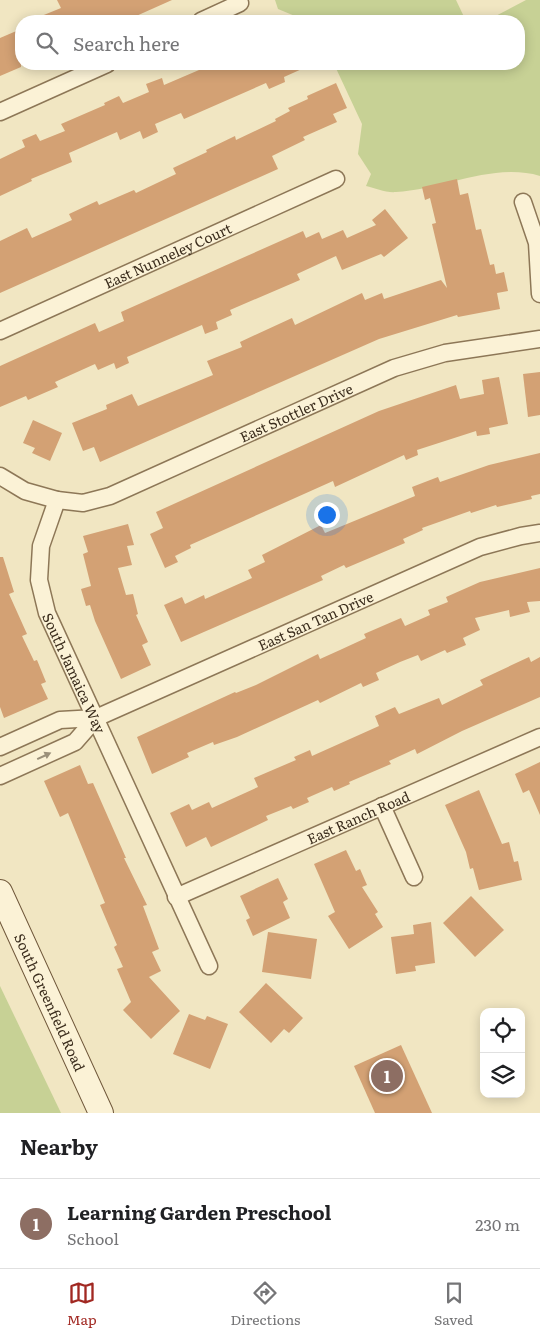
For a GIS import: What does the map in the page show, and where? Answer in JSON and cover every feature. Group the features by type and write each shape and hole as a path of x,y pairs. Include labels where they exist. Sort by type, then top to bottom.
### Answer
{"main road":[{"name":"South Greenfield Road","path":"0,892 101,1113"}],"street":[{"path":"214,15 240,3"},
{"path":"0,112 94,70"},
{"name":"East Nunneley Court","path":"0,331 336,179"},
{"path":"523,202 537,243 540,294"},
{"name":"East Stottler Drive","path":"57,500 83,503 110,496 394,368 445,352 540,339"},
{"path":"0,476 25,490 57,500"},
{"name":"South Jamaica Way","path":"57,500 41,546 38,580 47,613 209,966"},
{"name":"East San Tan Drive","path":"0,747 60,720 96,718 480,547 540,533"},
{"name":"East San Tan Drive","path":"0,776 75,742 96,718"},
{"name":"East Ranch Road","path":"176,897 540,737"},
{"path":"382,806 414,877"}],"green space":[{"path":"275,0 456,0 463,15 292,15 278,9"},
{"path":"526,0 540,0 540,176 504,172 486,174 432,187 396,192 366,186 371,174 358,154 362,124 337,70 525,70 525,15 497,15"},
{"path":"0,986 61,1113 0,1113"}],"building":[{"path":"57,0 172,0 138,15 44,15 61,8"},
{"path":"15,32 15,70 0,76 0,38"},
{"path":"199,70 300,70 284,77 285,82 269,89 266,83 184,119 181,113 155,124 158,132 143,139 140,131 120,140 117,132 69,153 72,162 31,179 32,181 0,196 0,159 25,147 22,140 36,134 40,141 65,131 61,124 105,105 104,103 119,96 123,103 149,92 146,84 162,78 164,85"},
{"path":"336,83 347,108 333,114 337,122 303,137 305,140 272,156 278,169 0,293 0,241 27,228 32,238 72,220 69,214 97,201 99,205 134,190 136,193 176,174 173,168 207,152 206,150 235,136 236,140 276,121 275,119 290,111 288,108 308,99 307,96"},
{"path":"457,179 460,195 468,193 476,230 481,229 490,265 494,264 496,274 504,272 508,291 497,293 500,309 458,317 457,315 379,339 100,462 94,447 83,451 72,423 107,409 106,405 132,394 138,406 213,375 207,361 242,347 240,342 292,318 295,325 362,293 365,300 382,293 384,299 441,280 447,288 432,224 436,223 430,198 425,200 422,187"},
{"path":"385,209 408,238 384,257 381,254 342,270 336,256 297,274 300,280 230,310 232,315 216,322 218,329 205,334 202,325 127,357 129,363 116,369 114,363 98,370 95,364 55,382 58,387 28,400 26,396 0,407 0,366 95,323 99,332 124,321 121,312 303,231 306,238 319,232 322,239 343,230 347,238 376,225 372,220"},
{"path":"540,372 540,415 528,417 523,374"},
{"path":"499,377 508,424 489,428 490,434 477,436 476,431 417,450 418,455 406,460 404,455 335,487 333,481 190,545 191,548 175,556 178,562 165,568 150,534 163,528 156,512 379,411 456,385 460,399 484,394 482,380"},
{"path":"33,420 62,433 50,461 32,453 35,448 23,443"},
{"path":"540,453 540,494 531,496 532,499 497,507 496,505 471,513 470,511 422,528 423,530 403,539 405,543 346,568 344,565 321,576 323,580 181,642 164,605 182,597 185,604 204,595 205,599 252,578 248,570 265,562 262,555 321,525 325,533 415,496 412,487 438,477 440,482 489,465"},
{"path":"128,524 134,545 127,546 132,565 118,568 126,595 133,594 138,614 136,615 148,642 142,645 151,665 121,679 95,621 90,605 86,606 81,589 91,586 83,554 88,552 83,536"},
{"path":"0,557 3,557 14,592 9,594 27,634 22,636 34,661 37,660 46,682 41,684 48,699 4,718 0,707"},
{"path":"540,568 540,601 527,602 530,612 510,617 509,610 475,618 480,630 463,638 466,645 447,653 445,650 421,661 418,655 400,662 376,673 379,680 363,687 361,683 320,703 318,700 237,737 214,745 213,742 187,753 189,757 152,774 137,737 235,692 256,685 318,654 320,659 340,650 366,638 364,634 401,618 405,626 430,615 428,610 448,602 446,597 480,582"},
{"path":"529,657 531,662 540,657 540,697 462,731 417,754 415,749 389,761 391,764 349,782 350,784 334,791 332,787 307,798 309,802 293,809 291,806 266,816 268,820 211,847 206,837 186,847 170,813 189,804 192,810 209,802 212,808 258,787 254,778 296,760 294,757 310,750 312,756 379,726 375,716 395,707 399,714 439,698 442,705 483,685 480,680"},
{"path":"540,762 540,815 529,790 523,793 515,774"},
{"path":"80,765 88,784 93,783 126,858 124,858 147,905 143,906 159,949 152,952 161,971 149,977 180,1011 151,1039 123,1010 131,1002 117,969 123,967 114,947 117,945 100,905 105,903 68,813 60,817 44,781"},
{"path":"479,790 502,844 509,842 514,862 518,861 522,880 479,890 473,868 470,869 466,852 445,805"},
{"path":"346,850 356,871 360,869 367,885 362,887 378,912 375,914 383,927 349,949 328,916 335,912 314,864"},
{"path":"278,878 288,899 283,902 290,918 253,936 246,920 250,918 240,896"},
{"path":"471,896 504,930 475,957 443,923"},
{"path":"431,922 435,963 415,966 416,971 396,974 391,937 414,934 413,925"},
{"path":"268,932 317,939 311,979 262,972"},
{"path":"266,983 303,1018 289,1033 284,1029 271,1043 239,1012"},
{"path":"189,1014 205,1020 207,1016 228,1024 210,1069 173,1054"},
{"path":"401,1045 432,1113 375,1113 354,1066"}],"place":[{"name":"Learning Garden Preschool","path":"387,1076"}]}
